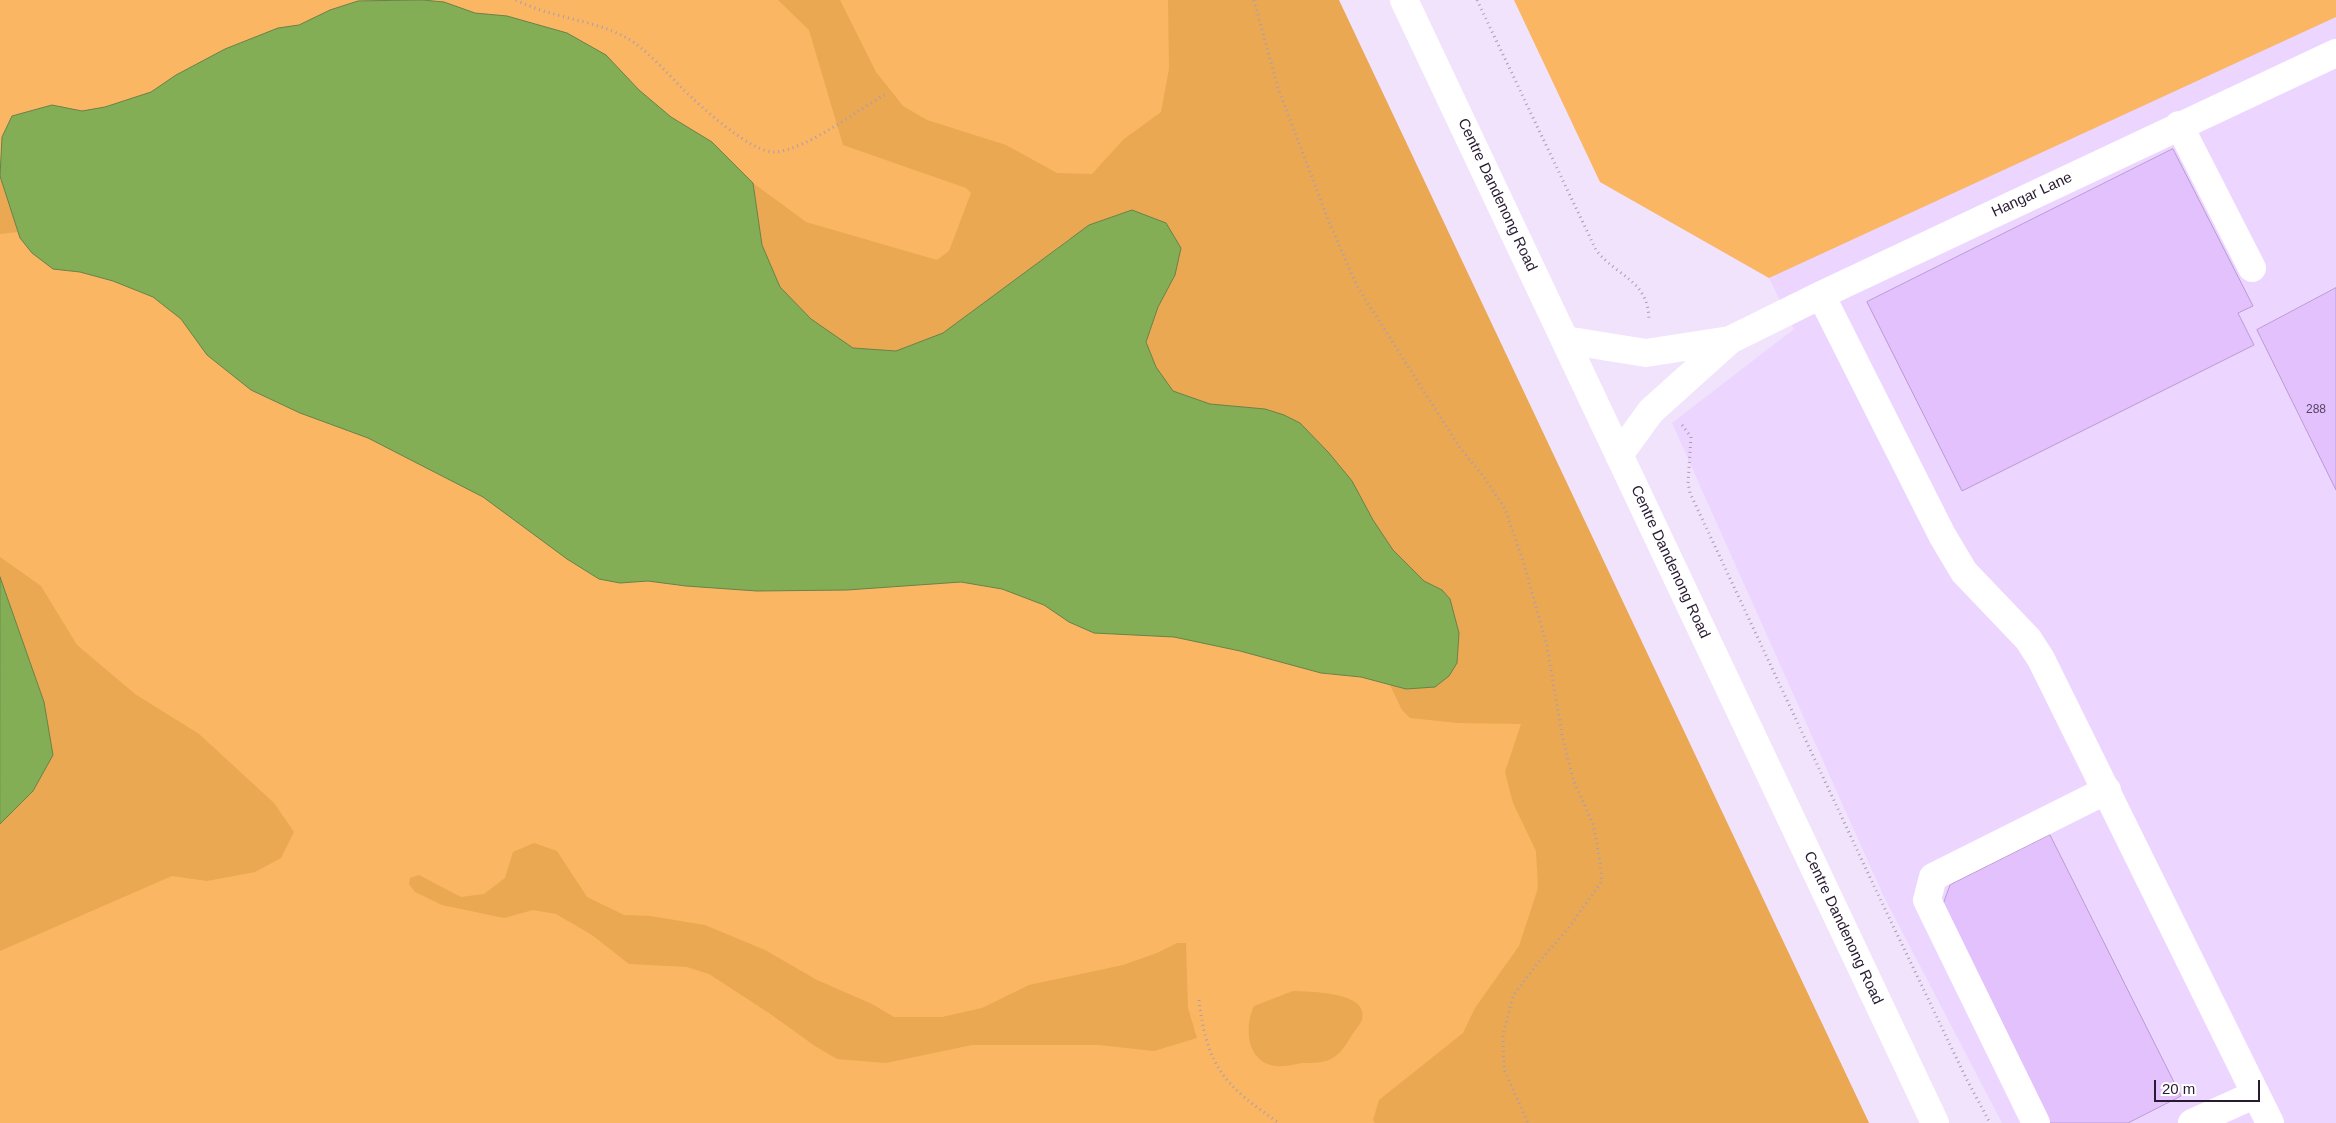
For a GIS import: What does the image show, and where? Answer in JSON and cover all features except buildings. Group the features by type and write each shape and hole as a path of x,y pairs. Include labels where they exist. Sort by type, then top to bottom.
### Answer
{"main road":[{"name":"Centre Dandenong Road","path":"1404,0 1935,1123"},
{"name":"Hangar Lane","path":"1619,455 1651,411 1730,340 2179,125 2336,53"},
{"path":"2179,125 2252,268"},
{"path":"1821,295 1946,542 1964,572 2028,639 2042,659 2270,1123"},
{"name":"Hangar Lane","path":"1565,340 1646,353 1730,340"},
{"path":"2036,1123 1927,900 1932,877 2107,790"},
{"path":"2192,1123 2256,1094"}],"path":[{"path":"516,0 530,7 598,25 628,39 666,72 703,109 756,148 774,153 793,148 886,94"},
{"path":"1254,0 1278,88 1329,222 1357,286 1460,448 1484,477 1504,509 1523,561 1547,646 1562,735 1572,779 1593,824 1602,881 1567,930 1512,996 1503,1035 1504,1069 1528,1123"},
{"path":"1478,0 1596,250 1606,262 1638,285 1648,310 1649,321"},
{"path":"1680,421 1691,437 1688,483 1690,493 1878,895 1966,1078 1990,1123"},
{"path":"1199,1000 1203,1032 1212,1058 1222,1073 1248,1102 1278,1123"}],"shaded area":[{"path":"0,0 1336,0 1869,1123 0,1123"},
{"path":"423,0 444,2 475,13 507,16 567,33 606,55 639,90 671,117 712,142 753,183 762,245 780,287 811,319 853,348 896,351 943,333 1089,225 1132,210 1166,223 1181,248 1175,275 1158,307 1146,342 1156,367 1173,391 1210,404 1265,409 1284,415 1300,423 1329,453 1352,481 1373,520 1393,550 1424,581 1442,590 1450,599 1459,633 1457,663 1449,676 1435,687 1406,689 1361,677 1321,673 1240,651 1174,637 1094,633 1069,622 1044,605 1002,589 961,582 847,590 757,591 686,586 648,581 620,583 599,579 567,559 483,497 368,438 300,413 251,390 207,355 181,319 153,297 113,281 80,272 53,269 32,253 20,238 0,176 2,137 12,116 52,105 82,111 105,107 151,92 176,75 225,49 278,28 299,25 330,10 358,1"},
{"path":"778,0 840,0 876,72 903,106 927,120 1006,145 1057,173 1092,174 1124,139 1161,112 1169,69 1168,0 1339,0 1869,1123 1375,1123 1373,1120 1379,1100 1463,1033 1475,1008 1519,946 1538,888 1536,851 1513,803 1505,772 1521,724 1458,723 1410,718 1402,710 1390,685 1406,689 1442,590 1424,581 1393,550 1373,520 1265,409 1210,404 1173,391 1156,367 1146,342 1158,307 1175,275 1070,238 943,333 896,351 853,348 811,319 780,287 762,245 753,183 806,222 937,260 949,251 971,193 966,188 843,145 809,30"},
{"path":"1514,0 2336,0 2336,1123 2002,1123 1884,897 1672,423 1794,329 1769,278 1600,182"},
{"path":"1514,0 2336,0 2336,17 1769,278 1600,182"},
{"path":"0,176 18,232 0,234"},
{"path":"0,557 41,586 77,645 135,694 199,734 274,803 294,832 281,858 255,872 207,881 172,876 0,951 0,824 33,791 44,702 0,577"},
{"path":"0,577 44,702 53,755 33,791 0,824"},
{"path":"534,843 557,851 587,897 624,915 650,916 705,925 765,950 817,980 872,1004 894,1017 942,1017 982,1008 1029,985 1123,965 1157,953 1177,943 1186,943 1188,1008 1197,1038 1154,1051 1099,1045 972,1045 886,1063 837,1059 709,974 687,967 629,964 592,935 556,914 533,910 504,918 442,905 415,892 409,884 410,878 419,875 461,897 484,894 505,878 513,852"},
{"path":"1293,991 1323,993 1347,998 1356,1003 1362,1010 1362,1019 1359,1025 1335,1057 1320,1062 1277,1066 1267,1064 1259,1059 1253,1051 1250,1043 1249,1024 1254,1006"}]}
